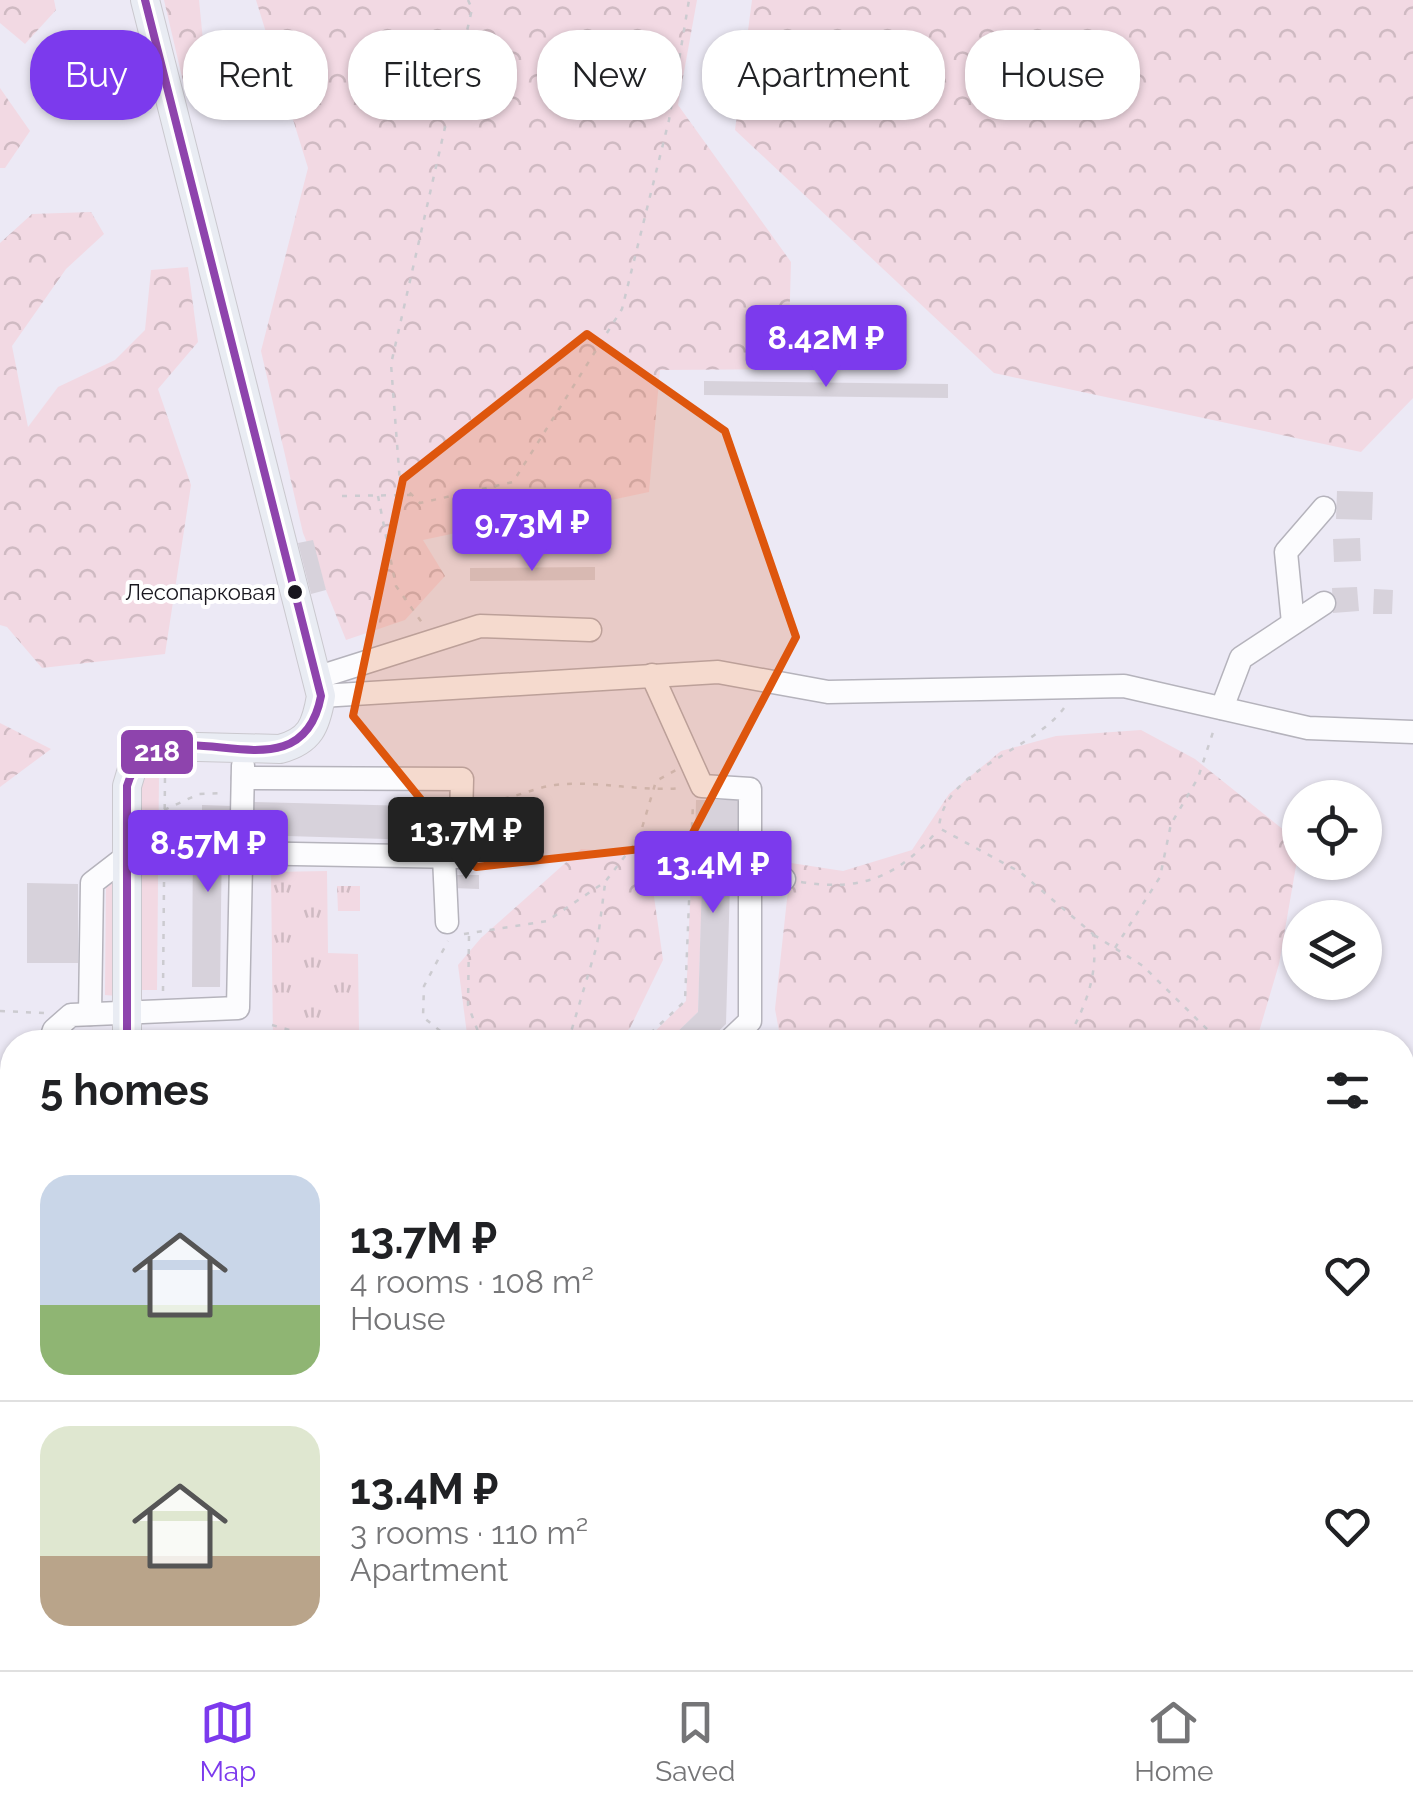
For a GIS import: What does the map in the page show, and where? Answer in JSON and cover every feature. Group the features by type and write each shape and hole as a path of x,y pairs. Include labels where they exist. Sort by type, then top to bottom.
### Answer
{"main road":[{"path":"126,1030 127,786 133,766 145,753 160,746 280,749 298,744 316,727 319,687 145,0"}],"street":[{"path":"1294,623 1286,552 1324,508"},
{"path":"1221,708 1241,658 1324,603"},
{"path":"319,687 434,640 480,626 590,630"},
{"path":"319,687 718,672 828,692 1124,686 1308,728 1413,732"},
{"path":"652,675 702,786 750,789 747,1030"},
{"path":"54,1030 81,1014 238,1008 244,747"},
{"path":"241,853 460,856 462,796 462,779 243,785"},
{"path":"81,1014 92,882 127,856"},
{"path":"444,857 448,922"},
{"path":"747,878 784,880"}],"path":[{"path":"468,0 472,9 391,364 400,483 420,503 513,482 622,310 668,120 689,0"},
{"path":"342,496 412,495"},
{"path":"378,496 396,586 434,640"},
{"path":"784,880 844,884 878,880 913,860 939,828 948,798 979,771 1052,724 1072,698 1072,688"},
{"path":"1115,948 1160,877 1171,824 1198,778 1221,708"},
{"path":"438,1030 422,1018 424,986 451,936 546,921 605,882 639,838 656,781 691,762"},
{"path":"163,1030 164,775"},
{"path":"462,796 494,802 534,788 598,781 651,791 693,787 685,1001 655,1030"},
{"path":"164,810 200,794 243,785"},
{"path":"939,828 1020,872 1093,934 1172,991 1209,1030"},
{"path":"572,1030 597,945 605,882"},
{"path":"470,933 468,1005 477,1030"},
{"path":"1072,1030 1087,998 1096,959 1093,934"},
{"path":"0,1011 81,1014"},
{"path":"272,1025 290,1030"}],"highlighted area":[{"path":"587,334 725,431 796,637 687,844 476,867 353,716 403,479"}],"green space":[{"path":"0,0 54,0 56,10 38,30 30,30 25,44 0,23"},
{"path":"164,0 199,0 202,30 183,30 183,81"},
{"path":"256,0 697,0 682,83 682,30 537,30 537,120 682,120 682,111 791,262 788,369 660,370 649,492 423,540 445,576 405,620 346,640 303,533 261,351 308,168 293,120 328,120 328,30 265,30"},
{"path":"752,0 1413,0 1413,398 1361,452 994,373 735,130 736,120 945,120 945,30 748,30"},
{"path":"0,88 30,131 5,168 0,168"},
{"path":"91,212 104,234 66,269 12,346 28,427 58,387 115,360 145,330 151,270 188,267 198,342 158,389 191,485 165,654 42,668 7,627 0,625 0,243 32,214"},
{"path":"0,723 51,749 0,787"},
{"path":"1141,730 1195,759 1282,829 1282,880 1294,880 1290,900 1282,900 1282,947 1260,1030 779,1030 775,1009 791,863 843,871 912,850 949,794 1001,751 1056,736"},
{"path":"135,774 159,774 157,990 134,990"},
{"path":"581,849 648,854 663,960 628,1030 466,1030 458,965 481,938"},
{"path":"692,855 703,855 698,1012 679,1030 656,1030 686,1001"},
{"path":"327,871 328,953 358,954 359,1030 273,1030 271,872"},
{"path":"106,882 118,882 117,996 105,995"},
{"path":"337,886 360,886 360,911 338,911"}],"building":[{"path":"704,381 948,384 948,398 704,395"},
{"path":"1337,491 1373,492 1372,520 1336,519"},
{"path":"1360,538 1361,561 1334,562 1333,539"},
{"path":"313,540 326,590 311,594 298,543"},
{"path":"595,567 595,580 470,581 470,568"},
{"path":"1357,587 1359,611 1333,613 1332,588"},
{"path":"1374,589 1393,590 1392,614 1373,614"},
{"path":"696,800 740,800 740,848 731,848 726,1024 720,1030 679,1030 698,1012 703,848 695,847"},
{"path":"253,802 453,807 452,841 252,835"},
{"path":"202,805 231,806 230,834 222,835 220,987 192,987 193,828 202,828"},
{"path":"452,875 479,875 479,889 452,888"},
{"path":"27,883 78,884 78,963 27,963"}],"transit line":[{"name":"218","path":"127,1030 127,786 143,759 166,747 258,750 285,745 308,729 321,696 145,0"}],"place":[{"name":"Лесопарковая","path":"295,592"}]}
